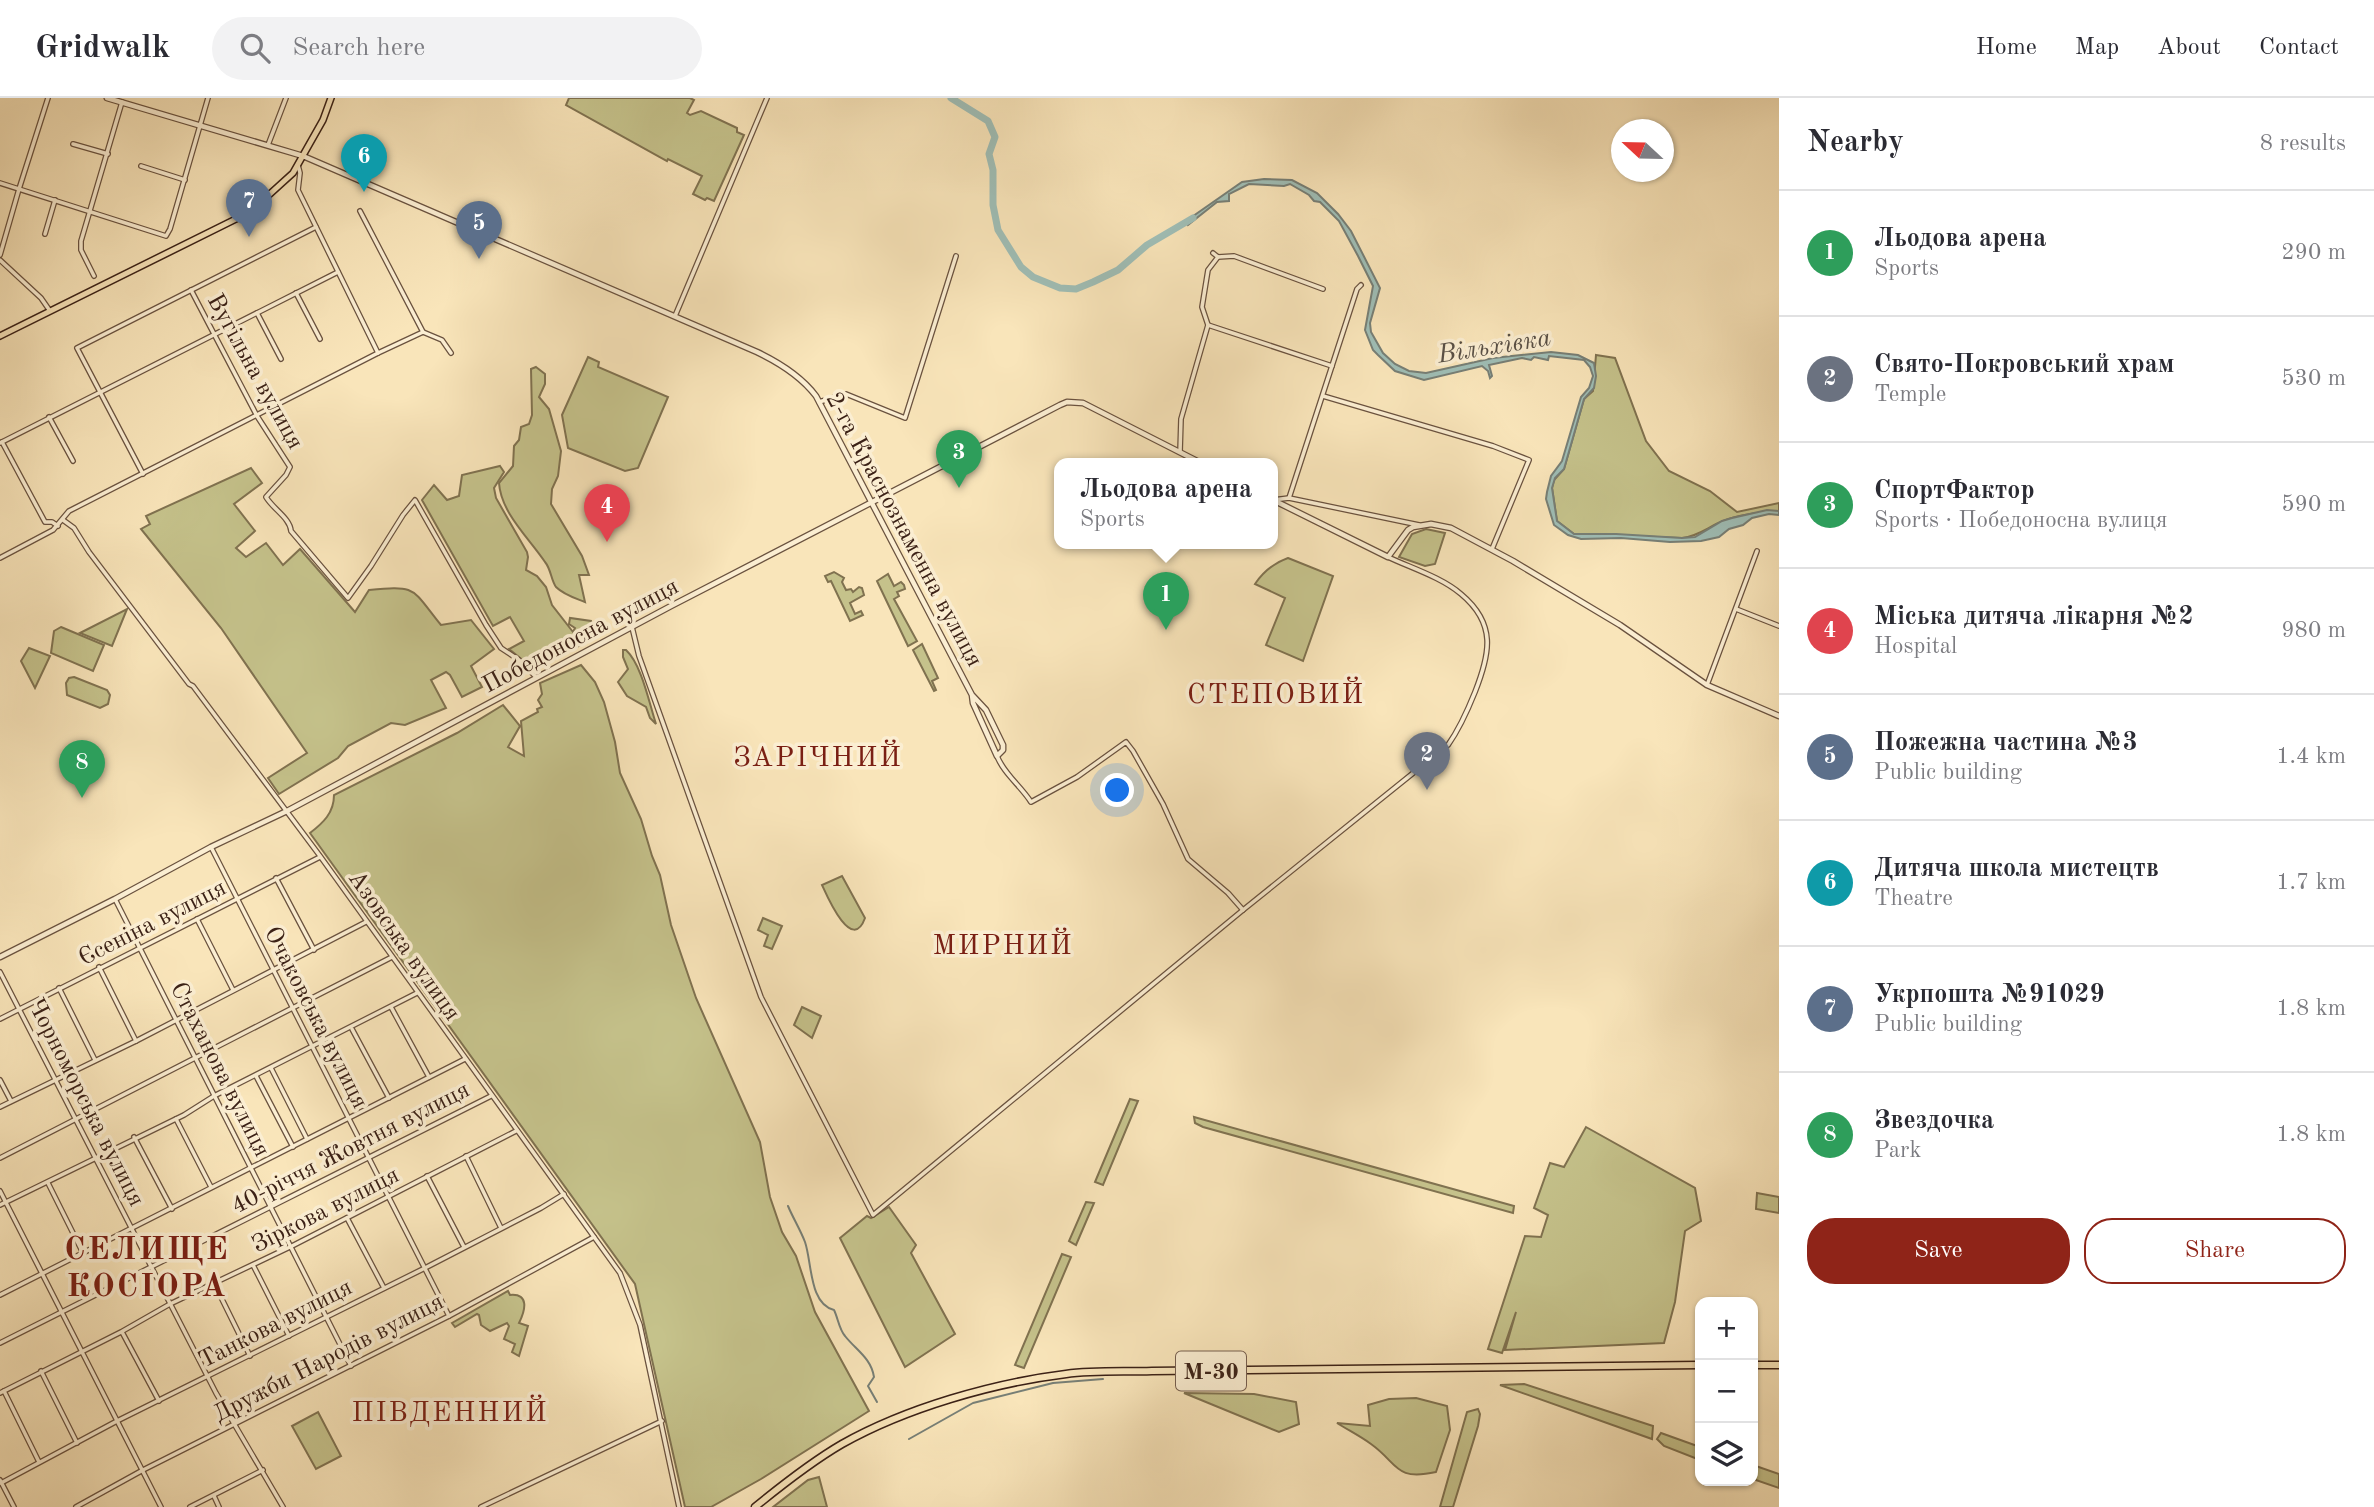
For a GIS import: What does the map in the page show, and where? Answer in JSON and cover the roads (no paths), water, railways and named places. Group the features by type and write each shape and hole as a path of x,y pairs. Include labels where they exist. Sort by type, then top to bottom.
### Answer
{"highway":[{"path":"1758,1365 1779,1365"},
{"name":"М-30","path":"755,1507 805,1468 843,1443 890,1422 954,1397 1024,1380 1069,1373 1695,1366"}],"main road":[{"path":"0,336 250,212 278,189 298,165 331,98"}],"street":[{"path":"48,98 0,258 41,298 50,311"},
{"name":"2-га Краснознаменна вулиця","path":"107,98 303,156 675,316 773,360 800,378 819,402 872,501 972,695 997,756 1003,750 1003,745 986,710 972,695"},
{"path":"0,183 166,236 208,98"},
{"path":"268,146 286,98"},
{"path":"675,316 767,98"},
{"path":"94,276 81,250 122,102"},
{"path":"73,145 108,154"},
{"path":"298,165 298,190 378,353"},
{"path":"141,166 185,180"},
{"path":"46,234 55,201"},
{"path":"360,211 423,332 442,340 451,353"},
{"path":"143,474 76,348 316,227"},
{"path":"1213,253 1219,257 1234,256 1323,289"},
{"path":"819,402 846,394 905,418 956,256"},
{"path":"1180,452 1181,419 1208,325 1202,307 1208,270 1219,257"},
{"path":"58,526 45,522 1,442 338,272"},
{"path":"1289,498 1357,289 1361,285"},
{"name":"Вугільна вулиця","path":"191,290 257,416 290,467 266,496 289,523 291,531 348,597 415,500 501,648 519,660 537,678"},
{"path":"296,293 320,339"},
{"path":"257,313 281,359"},
{"path":"1208,325 1332,366"},
{"path":"0,558 58,526 69,511 423,332"},
{"path":"1323,396 1493,446 1529,460 1492,549"},
{"name":"Победоносна вулиця","path":"0,957 115,900 211,847 287,811 872,501 1067,402 1083,403 1192,458"},
{"path":"49,417 73,461"},
{"path":"1278,499 1289,498 1421,525"},
{"path":"632,627 639,656 754,979 873,1215 1448,744 1462,726 1486,664 1488,639 1484,625 1473,606 1461,594 1278,502"},
{"name":"Азовська вулиця","path":"63,520 74,528 138,618 287,811 611,1259 628,1289 640,1325 679,1507"},
{"path":"1388,556 1408,530 1431,524 1451,528 1492,549 1620,625 1707,685 1779,716"},
{"path":"1707,685 1757,551"},
{"path":"1736,609 1779,626"},
{"path":"997,756 1002,769 1021,787 1031,802 1077,776 1126,742 1163,804 1188,859 1228,893 1243,910"},
{"name":"Очаковська вулиця","path":"211,847 449,1316"},
{"name":"Єсеніна вулиця","path":"0,1019 320,856"},
{"path":"276,878 314,950"},
{"name":"Стаханова вулиця","path":"115,900 352,1367"},
{"path":"197,919 233,990"},
{"path":"0,1107 136,1041 366,922"},
{"path":"0,1158 393,957"},
{"path":"99,967 136,1041"},
{"name":"Чорноморська вулиця","path":"0,972 208,1377 283,1507"},
{"path":"59,988 96,1060"},
{"path":"0,1205 176,1119 214,1096 417,993"},
{"path":"391,1007 429,1077"},
{"path":"352,1028 389,1098"},
{"path":"0,1294 465,1059"},
{"path":"271,1068 307,1139"},
{"path":"256,1076 293,1147"},
{"path":"0,1080 11,1101"},
{"name":"40-річчя Жовтня вулиця","path":"0,1343 491,1096"},
{"path":"176,1119 211,1187"},
{"name":"Зіркова вулиця","path":"2,1392 170,1304 348,1218 516,1131"},
{"path":"134,1138 172,1209"},
{"path":"466,1156 501,1228"},
{"path":"427,1176 464,1247"},
{"path":"47,1183 83,1253"},
{"path":"0,1191 161,1507"},
{"name":"Танкова вулиця","path":"1,1481 327,1318 564,1194"},
{"path":"348,1218 384,1288"},
{"name":"Дружби Народів вулиця","path":"76,1507 144,1470 352,1367 594,1237"},
{"path":"253,1265 289,1336"},
{"path":"214,1283 250,1356"},
{"path":"121,1332 159,1401"},
{"path":"41,1371 77,1443"},
{"path":"2,1392 39,1462"},
{"path":"481,1507 662,1421"},
{"path":"190,1507 263,1470"},
{"path":"1,1481 13,1507"},
{"path":"213,1495 219,1507"}],"water":[{"path":"1264,179 1292,180 1317,193 1351,231 1380,288 1370,323 1371,332 1383,353 1395,364 1409,371 1426,373 1493,358 1551,352 1578,355 1594,363 1594,388 1584,399 1564,469 1555,478 1552,488 1557,521 1574,534 1695,537 1732,518 1767,510 1779,511 1779,515 1752,518 1719,537 1701,541 1581,539 1568,535 1554,525 1546,499 1551,476 1562,461 1581,397 1589,388 1593,376 1590,367 1584,360 1549,356 1548,360 1522,358 1489,365 1492,376 1490,378 1488,371 1482,366 1424,380 1395,371 1373,350 1365,330 1373,286 1339,221 1320,202 1314,201 1290,184 1249,184 1229,194 1229,201 1217,202 1188,225 1186,221 1242,182"}],"waterway":[{"name":"Вільхівка","path":"951,98 988,121 995,137 989,154 998,230 1021,267 1033,277 1060,288 1076,289 1118,270 1147,245 1193,218"},
{"path":"788,1206 805,1242 820,1300 834,1310 843,1333 870,1365 874,1377 868,1386 877,1402"},
{"path":"909,1439 973,1403 1053,1383 1103,1379"}],"place":[{"name":"Дитяча школа мистецтв","path":"364,192"},
{"name":"Укрпошта №91029","path":"249,237"},
{"name":"Пожежна частина №3","path":"479,259"},
{"name":"СпортФактор","path":"959,488"},
{"name":"Міська дитяча лікарня №2","path":"607,542"},
{"name":"Льодова арена","path":"1166,630"},
{"name":"Свято-Покровський храм","path":"1427,790"},
{"name":"Звездочка","path":"82,798"}],"district":[{"name":"СТЕПОВИЙ","path":"1276,693"},
{"name":"ЗАРІЧНИЙ","path":"818,756"},
{"name":"МИРНИЙ","path":"1003,944"},
{"name":"СЕЛИЩЕ КОСІОРА","path":"147,1266"},
{"name":"ПІВДЕННИЙ","path":"450,1411"}]}
